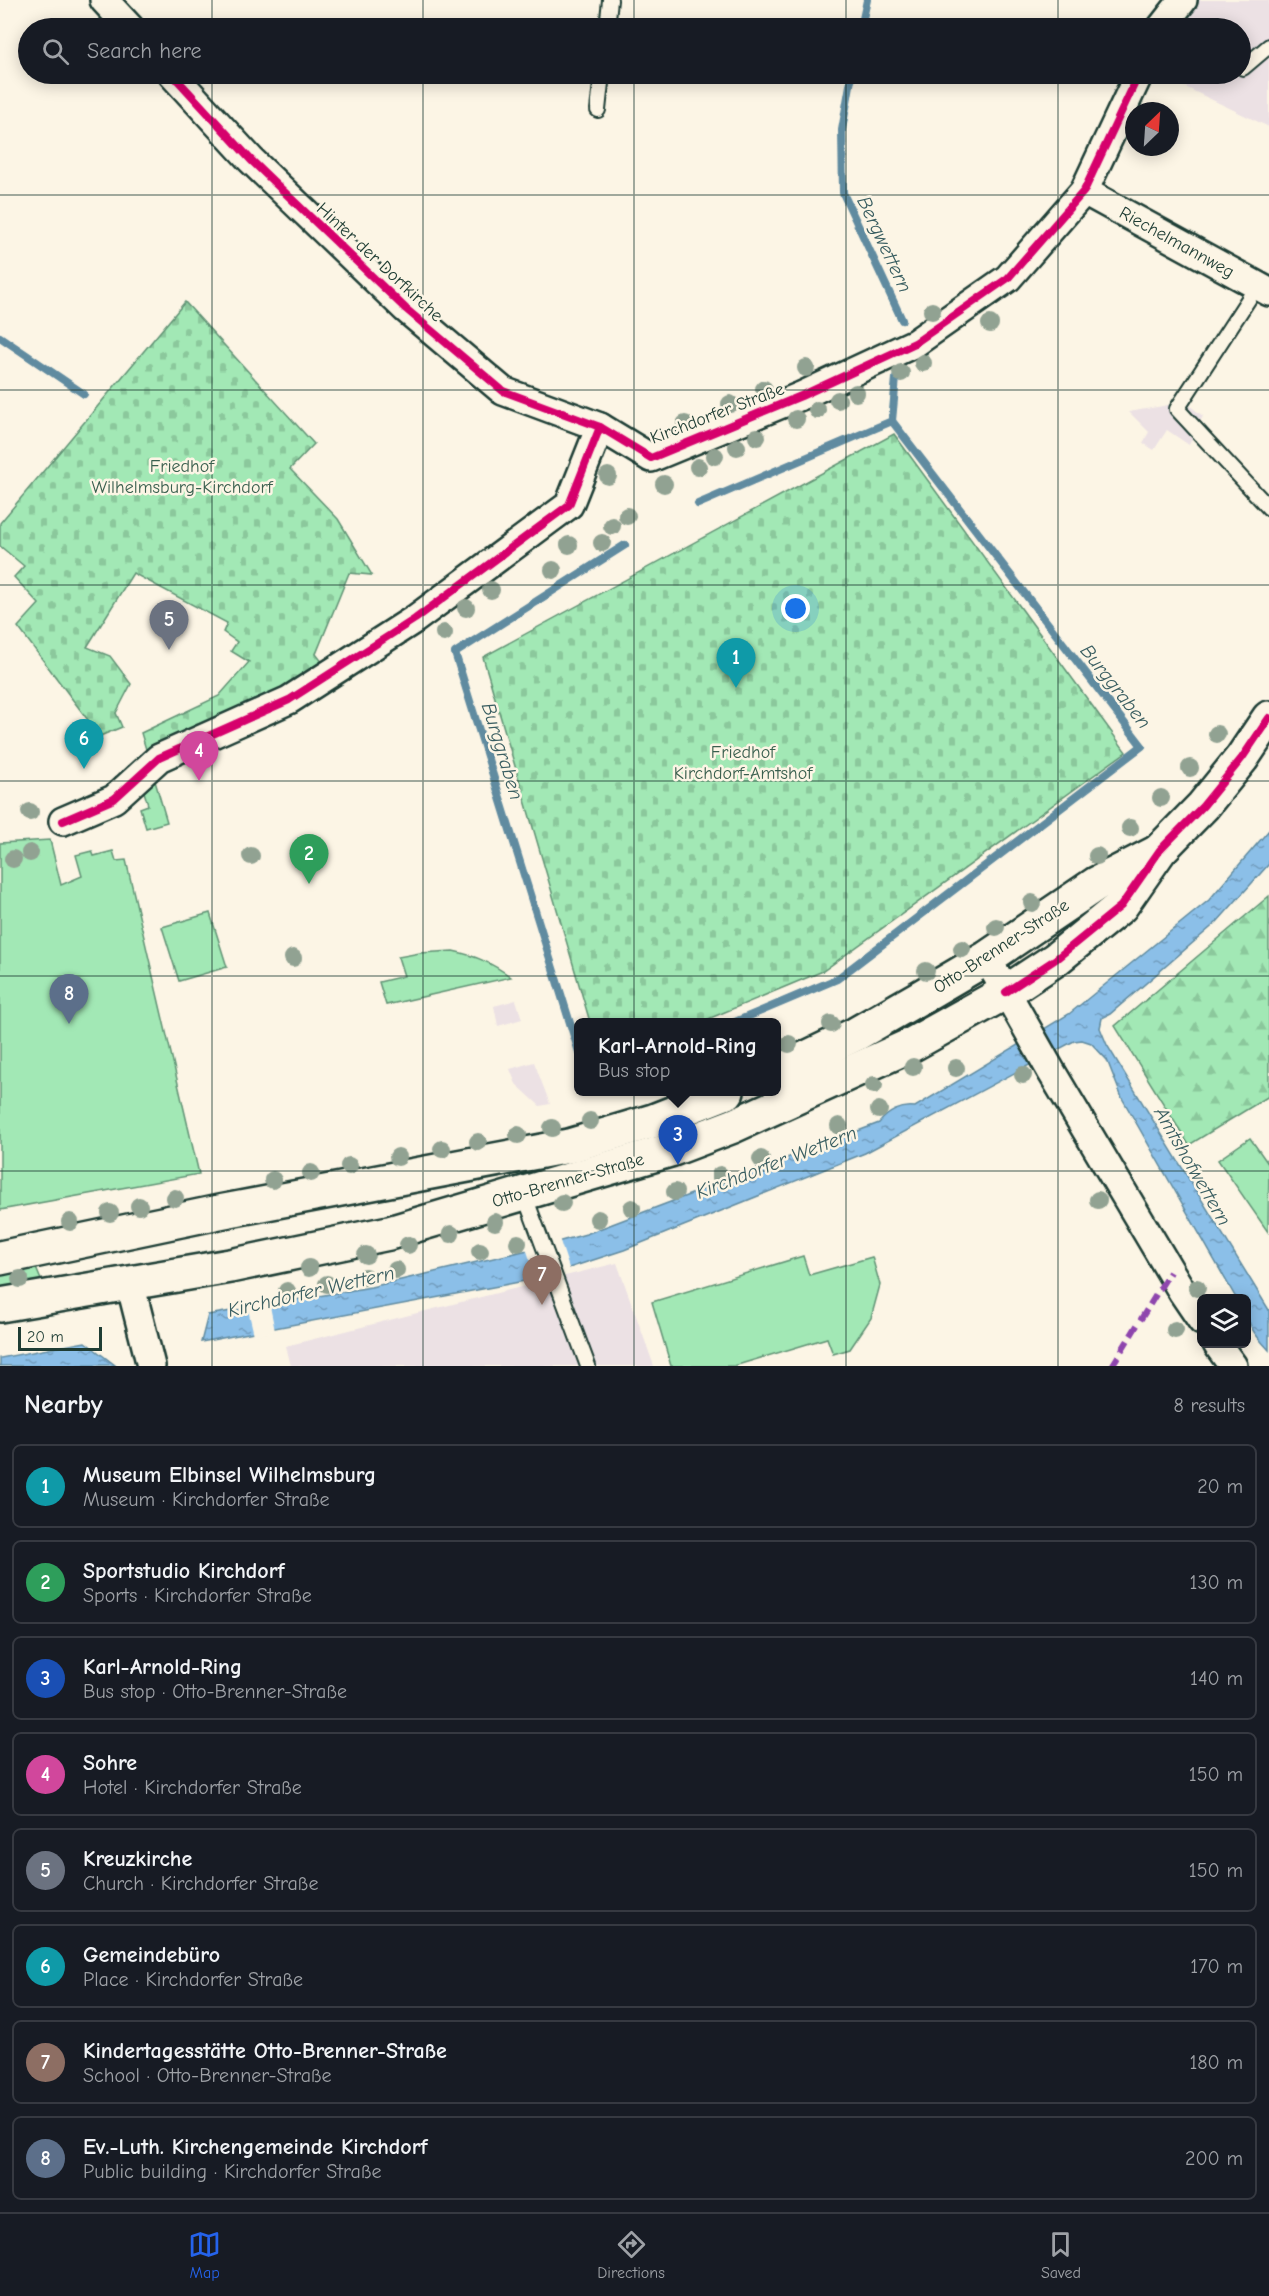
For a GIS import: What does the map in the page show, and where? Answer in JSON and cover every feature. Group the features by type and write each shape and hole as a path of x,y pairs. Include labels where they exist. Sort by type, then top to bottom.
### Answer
{"main road":[{"name":"Otto-Brenner-Straße","path":"0,1305 230,1266 389,1233 670,1150 733,1126 911,1045 1006,992 1056,959 1121,906 1160,850 1203,806 1242,758 1269,718"},
{"name":"Otto-Brenner-Straße","path":"781,1069 856,1034 987,958 1096,884 1160,850"},
{"name":"Otto-Brenner-Straße","path":"0,1258 219,1212 569,1146 653,1121 717,1096"},
{"path":"120,1234 130,1283"}],"street":[{"path":"104,0 121,18"},
{"path":"1169,18 1183,0"},
{"name":"Hinter der Dorfkirche","path":"181,84 251,160 406,309 503,391 600,427"},
{"name":"Kirchdorfer Straße","path":"600,427 651,458 801,396 915,343 1008,278 1084,191 1134,84"},
{"name":"Riechelmannweg","path":"1084,191 1263,289"},
{"path":"63,821 114,799 159,758 289,700 415,619 569,504 600,427"},
{"path":"987,958 1051,1071 1197,1314"},
{"path":"130,1283 151,1366"},
{"path":"1220,1348 1233,1366"}],"lane":[{"path":"608,18 610,0"},
{"path":"1251,61 1269,46"},
{"path":"598,110 601,84"},
{"path":"1263,289 1177,409 1269,508"},
{"path":"524,1194 588,1366"}],"shaded area":[{"path":"1198,0 1269,0 1269,127 1179,84 1251,84 1251,18 1188,18"},
{"path":"1185,402 1203,416 1189,445 1167,430 1154,450 1143,443 1149,432 1129,412"},
{"path":"516,1000 522,1019 498,1026 494,1006"},
{"path":"534,1062 550,1104 540,1106 516,1084 510,1069"},
{"path":"617,1263 654,1366 291,1366 286,1346"}],"green space":[{"name":"Friedhof Wilhelmsburg-Kirchdorf","path":"185,302 314,444 290,469 338,519 372,575 349,573 316,654 323,663 272,694 148,756 141,733 219,696 249,662 231,651 237,642 223,632 227,623 133,573 87,647 110,656 131,684 116,713 122,727 100,736 18,627 39,604 14,577 24,566 0,546 0,523"},
{"name":"Friedhof Kirchdorf-Amtshof","path":"894,434 1126,752 823,971 711,1018 589,1018 483,657"},
{"path":"155,781 167,822 146,828 140,808 148,805 142,785"},
{"path":"50,840 61,885 82,876 76,855 92,851 94,856 113,851 116,861 126,860 199,1174 0,1210 0,843"},
{"path":"1269,896 1269,1096 1189,1145 1115,1026"},
{"path":"210,913 227,967 179,981 162,927"},
{"path":"453,951 484,961 511,977 386,1005 379,982 404,976 398,957"},
{"path":"1250,1138 1269,1165 1268,1232 1218,1160"},
{"path":"803,1256 809,1275 872,1257 880,1285 871,1318 850,1349 833,1354 827,1338 734,1366 671,1366 652,1302"},
{"path":"36,1268 41,1280 0,1288 0,1275"}],"water":[{"path":"1269,830 1269,864 1217,922 1110,1014 1102,1018 1100,1028 1107,1045 1269,1310 1269,1350 1251,1327 1251,1294 1234,1294 1122,1098 1107,1060 1091,1043 1082,1040 1074,1041 865,1153 624,1250 535,1279 201,1342 208,1315 371,1287 586,1234 879,1123 900,1108 915,1107 1069,1014 1209,900"},
{"path":"85,1342 115,1365 0,1366 0,1358"}],"pier":[{"path":"559,1238 570,1271 537,1281 526,1248"},
{"path":"269,1301 275,1331 254,1335 247,1305"}],"waterway":[{"name":"Bergwettern","path":"863,18 867,0"},
{"name":"Bergwettern","path":"850,84 842,130 843,193 902,320"},
{"path":"0,337 84,394"},
{"name":"Bergwettern","path":"892,421 896,378"},
{"name":"Burggraben","path":"698,504 892,421"},
{"name":"Burggraben","path":"744,1018 837,979 1142,746 892,421"},
{"name":"Burggraben","path":"574,1036 455,653 625,545"}],"marked path":[{"path":"1112,1366 1170,1272"}],"cycle path":[{"path":"181,84 251,160 406,309 503,391 600,427 651,458 801,396 915,343 1008,278 1084,191 1134,84"},
{"path":"63,821 114,799 159,758 289,700 415,619 569,505 600,427"},
{"path":"1006,992 1056,959 1121,906 1160,850 1203,806 1242,758 1269,718"}],"place":[{"name":"Kreuzkirche","path":"169,650"},
{"name":"Museum Elbinsel Wilhelmsburg","path":"736,688"},
{"name":"Gemeindebüro","path":"84,769"},
{"name":"Sohre","path":"199,781"},
{"name":"Sportstudio Kirchdorf","path":"309,884"},
{"name":"Ev.-Luth. Kirchengemeinde Kirchdorf","path":"69,1024"},
{"name":"Karl-Arnold-Ring","path":"678,1165"},
{"name":"Kindertagesstätte Otto-Brenner-Straße","path":"542,1305"}],"water label":[{"name":"Kirchdorfer Wettern","path":"776,1162"},
{"name":"Amtshofwettern","path":"1193,1166"},
{"name":"Kirchdorfer Wettern","path":"311,1291"}]}
